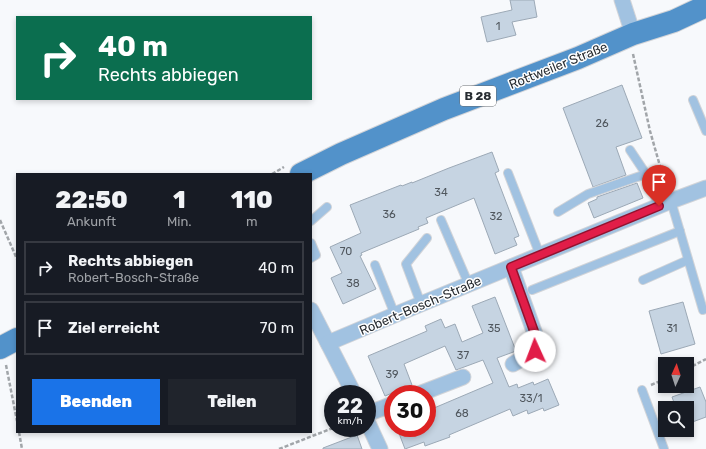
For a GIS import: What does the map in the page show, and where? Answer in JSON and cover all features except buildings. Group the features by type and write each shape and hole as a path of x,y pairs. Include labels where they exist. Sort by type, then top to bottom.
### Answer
{"main road":[{"name":"Rottweiler Straße","path":"303,173 348,151 444,109 631,35 674,21 706,6"}],"street":[{"path":"622,0 631,35"},
{"name":"Robert-Bosch-Straße","path":"328,343 706,188"},
{"path":"511,267 535,334 535,351 513,364"},
{"path":"312,312 349,385"},
{"path":"436,387 463,377"},
{"path":"375,437 380,449"}],"lane":[{"path":"693,100 706,131"},
{"path":"630,150 665,204 680,231 703,310"},
{"path":"508,173 540,256"},
{"path":"558,212 588,194 646,174"},
{"path":"312,220 327,207"},
{"path":"442,220 469,285"},
{"path":"532,290 680,231"},
{"path":"421,304 406,264 427,238"},
{"path":"312,245 316,255 312,257"},
{"path":"642,280 688,260"},
{"path":"374,266 395,315"},
{"path":"642,390 664,449"}],"path":[{"path":"631,35 633,60 667,193 665,204"},
{"path":"0,220 16,257"},
{"path":"6,344 16,414"},
{"path":"694,365 706,359"},
{"path":"279,449 324,432"},
{"path":"19,433 22,449"}],"route":[{"path":"535,351 535,334 511,267 659,206"}]}
